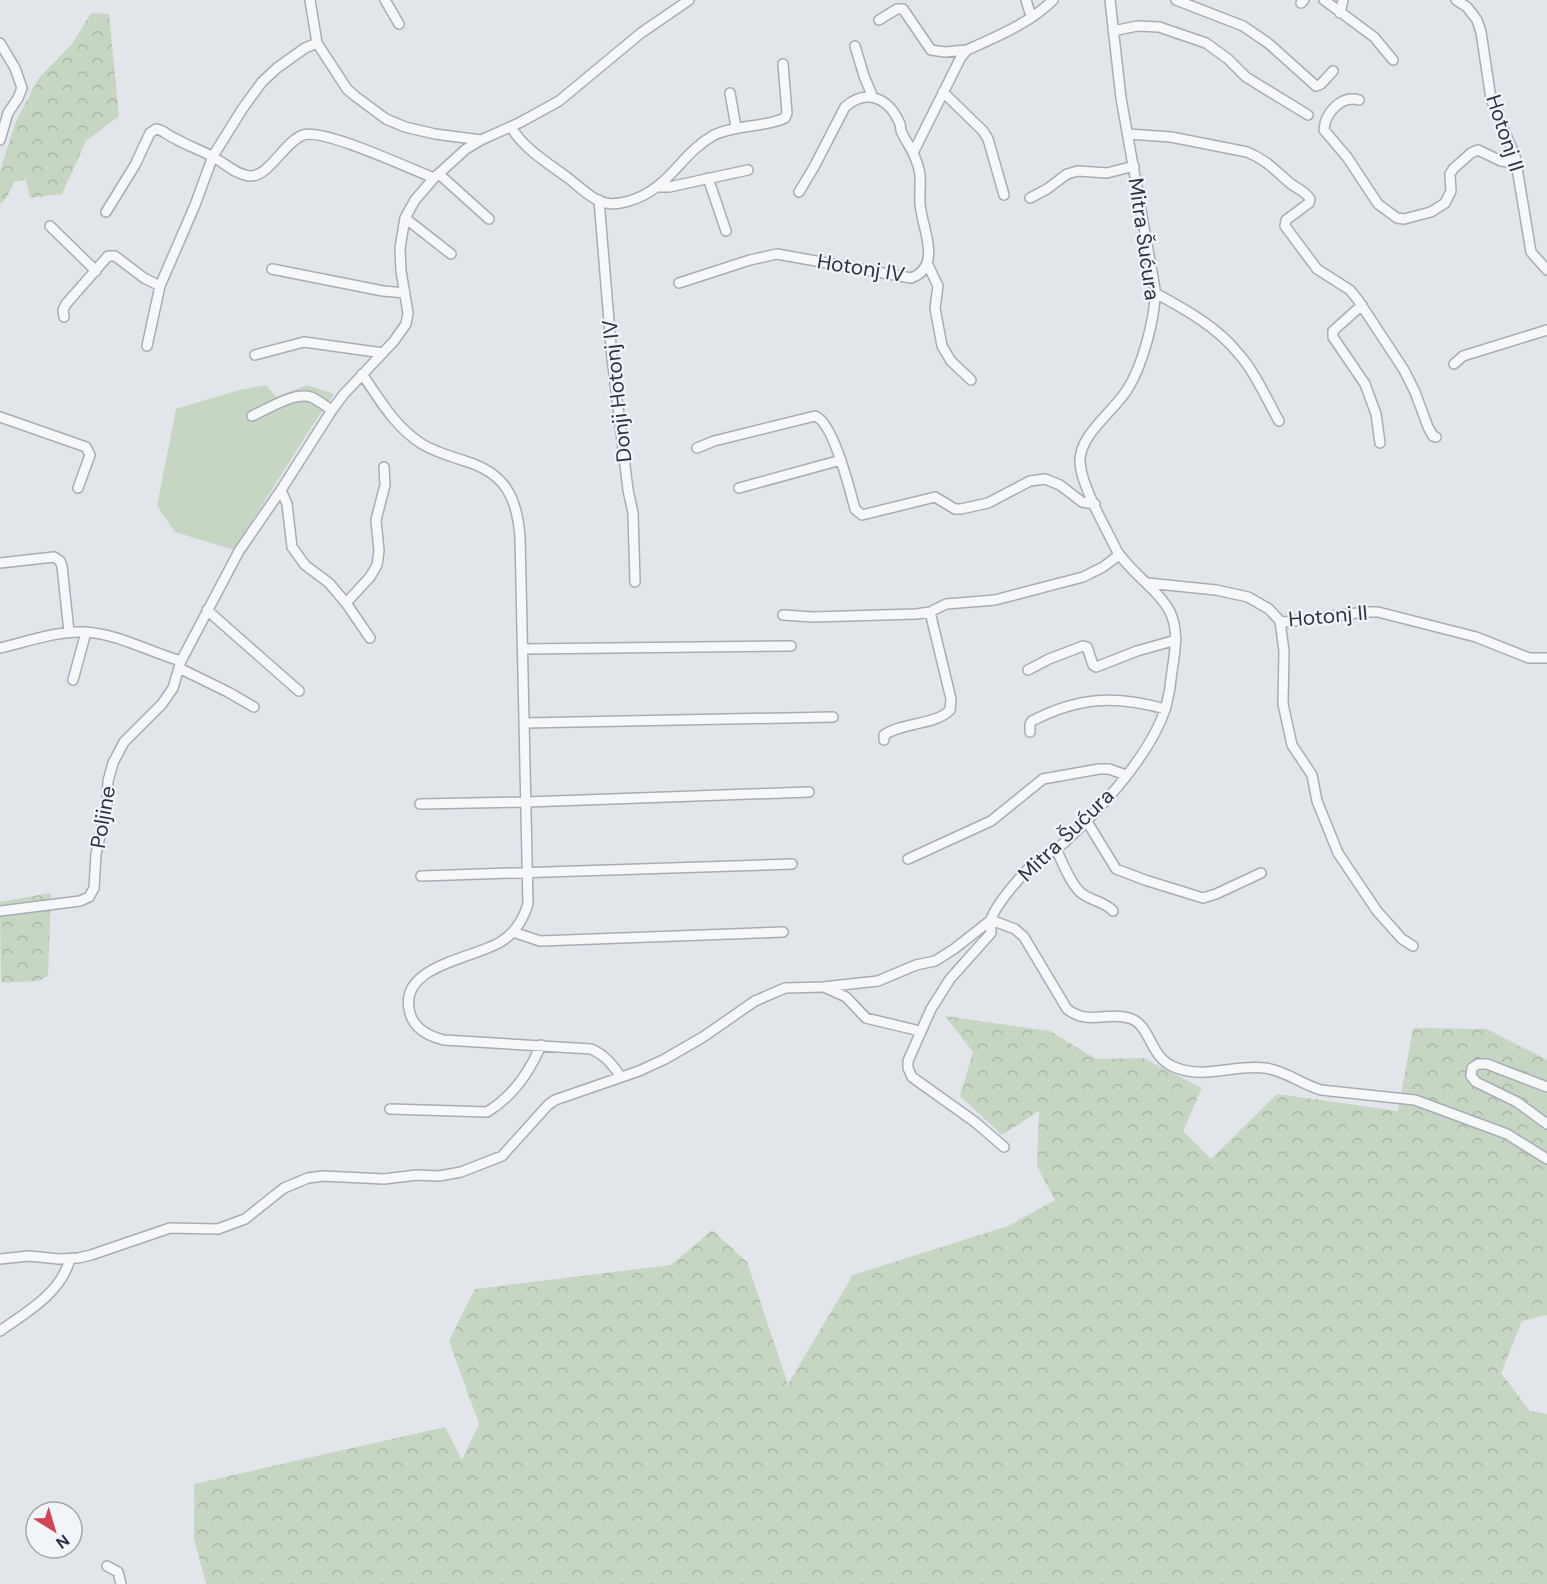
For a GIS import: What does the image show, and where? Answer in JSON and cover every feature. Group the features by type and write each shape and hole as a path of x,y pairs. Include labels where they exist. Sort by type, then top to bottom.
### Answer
{"street":[{"path":"310,0 317,43 347,89 386,119 405,127 435,134 481,140"},
{"path":"385,0 399,24"},
{"path":"180,665 239,550 332,410 406,324 408,313 400,262 402,229 405,218 415,201 436,176 466,149 559,101 641,33 689,0"},
{"path":"1026,0 1031,16"},
{"path":"879,21 897,9 903,9 931,50 945,52 967,50 1010,29 1046,7 1053,0"},
{"name":"Mitra Šućura","path":"1004,1147 975,1122 912,1077 908,1061 920,1031 950,979 991,933 991,920 1009,891 1033,865 1056,849 1086,820 1126,775 1148,744 1165,709 1176,640 1171,613 1147,583 1119,555 1082,475 1080,460 1086,439 1118,403 1131,383 1153,318 1155,293 1121,98 1110,0"},
{"path":"1176,0 1243,26 1268,43 1316,86 1334,71"},
{"path":"1324,0 1374,37 1394,60"},
{"path":"1340,13 1343,0"},
{"name":"Hotonj II","path":"1456,0 1467,7 1477,20 1481,32 1491,99 1517,163 1531,252 1547,270"},
{"path":"1113,31 1137,27 1159,27 1206,44 1228,59 1246,77 1308,115"},
{"path":"0,43 15,68 22,88 8,113 0,140"},
{"path":"147,346 160,286 171,264 213,156 262,82 305,48 317,43"},
{"name":"Hotonj IV","path":"679,283 750,260 777,254 911,278 923,272 927,264 928,240 920,201 921,176 914,153 901,132 900,124 881,99 872,96 855,46"},
{"path":"914,153 961,57 967,50"},
{"path":"511,127 517,137 539,156 599,200 619,204 648,194 659,187 700,145 715,135 736,127 785,118 787,113 783,64"},
{"path":"944,92 983,131 988,139 1004,195"},
{"path":"730,93 736,127"},
{"path":"799,192 844,107 849,103 872,96"},
{"path":"1359,100 1348,99 1334,108 1324,123 1324,130 1341,148 1378,204 1397,218 1404,219 1439,208 1449,197 1450,174 1471,153 1478,150 1501,161 1517,163"},
{"path":"106,212 135,165 150,133 156,129 213,156 238,173 252,176 258,175 267,168 297,138 306,134 317,135 436,176 489,219"},
{"path":"1128,134 1171,137 1247,152 1276,168 1292,184 1300,188 1310,199 1305,207 1286,220 1285,226 1317,269 1350,290 1362,305 1404,370 1432,436 1436,437"},
{"path":"1030,198 1067,174 1078,171 1107,173 1134,166"},
{"path":"659,187 669,187 748,170"},
{"path":"708,178 726,231"},
{"name":"Donji Hotonj IV","path":"599,200 612,358 628,490 633,513 635,582"},
{"path":"405,218 451,254"},
{"path":"50,226 96,271"},
{"path":"63,317 66,304 108,256 115,256 144,278 160,286"},
{"path":"927,264 938,286 935,308 942,346 951,362 971,380"},
{"path":"272,269 383,291 405,293"},
{"path":"1155,293 1182,307 1229,342 1245,362 1279,421"},
{"path":"1362,305 1333,331 1333,337 1365,384 1376,414 1380,443"},
{"path":"1454,363 1462,356 1547,330"},
{"path":"255,355 304,342 383,353"},
{"path":"362,374 393,418 410,435 436,451 489,471 507,488 517,512 519,525 528,904 523,919 513,932 487,950 440,965 424,974 414,984 409,995 412,1021 431,1037 444,1040 591,1048 608,1059 621,1077"},
{"path":"252,417 290,399 302,396 311,398 332,410"},
{"path":"697,448 714,441 815,416 822,420 841,460 855,509 862,515 935,497 955,509 961,509 988,502 1030,481 1045,478 1060,485 1082,502 1095,504"},
{"path":"0,417 86,447 90,455 78,488"},
{"path":"739,488 841,460"},
{"path":"346,603 370,577 376,565 379,551 376,520 386,485 384,467"},
{"path":"281,490 287,504 292,547 305,565 329,583 370,638"},
{"path":"783,615 873,616 930,612 946,604 995,600 1083,577 1103,567 1119,555"},
{"path":"0,563 54,557 60,561 69,632"},
{"name":"Hotonj II","path":"1147,583 1216,590 1248,597 1269,609 1280,621 1285,622 1378,612 1476,637 1530,658 1547,658"},
{"path":"207,610 299,691"},
{"path":"884,740 884,735 898,728 942,716 950,710 951,699 930,612"},
{"path":"1280,621 1284,651 1283,704 1292,745 1312,775 1317,801 1338,853 1377,911 1402,939 1413,945"},
{"path":"0,648 69,632 86,632 119,639 180,665 254,707"},
{"path":"73,680 86,632"},
{"path":"1028,670 1083,646 1087,647 1093,665 1096,667 1137,651 1176,640"},
{"path":"523,649 791,646"},
{"name":"Poljine","path":"0,911 80,901 89,897 94,888 96,854 103,829 108,781 113,762 124,742 162,704 173,688 180,665"},
{"path":"1030,732 1032,721 1085,702 1125,699 1165,709"},
{"path":"525,723 833,717"},
{"path":"908,859 991,821 1043,779 1099,769 1109,769 1126,775"},
{"path":"420,804 809,792"},
{"path":"1086,820 1116,869 1145,880 1209,897 1261,873"},
{"path":"1056,849 1070,878 1080,892 1105,904 1113,911"},
{"path":"421,876 792,864"},
{"path":"0,1260 29,1256 70,1259 91,1255 170,1228 218,1229 233,1225 253,1214 284,1188 308,1178 323,1176 384,1179 417,1175 439,1176 461,1172 502,1156 555,1100 639,1071 687,1047 755,1001 785,988 824,987 878,981 916,965 935,961 991,920 1015,929 1024,937 1067,1009 1075,1015 1086,1018 1126,1017 1133,1019 1142,1026 1157,1055 1171,1066 1182,1070 1208,1073 1264,1068 1285,1073 1308,1086 1321,1090 1416,1100 1507,1134 1547,1159"},
{"path":"513,932 540,941 783,932"},
{"path":"824,987 846,997 866,1018 920,1031"},
{"path":"390,1109 487,1112 510,1093 535,1060 541,1045"},
{"path":"1547,1087 1487,1064 1478,1064 1472,1068 1471,1076 1476,1083 1516,1102 1547,1124"},
{"path":"0,1331 31,1310 52,1292 67,1270 70,1259"},
{"path":"107,1566 118,1572 121,1584"}],"green space":[{"path":"91,13 109,14 119,116 86,141 62,194 30,198 26,179 14,182 6,199 0,204 0,171 16,121 39,78 72,44"},
{"path":"266,385 276,397 307,385 334,394 234,550 175,532 157,506 176,409 239,390"},
{"path":"51,893 48,976 39,981 1,983 0,902"},
{"path":"945,1016 1050,1031 1096,1059 1143,1058 1202,1088 1183,1131 1211,1159 1277,1094 1398,1111 1413,1028 1487,1029 1547,1060 1547,1315 1522,1321 1501,1373 1530,1411 1547,1414 1547,1584 206,1584 194,1538 194,1484 445,1427 462,1460 479,1424 449,1341 475,1289 671,1265 712,1230 747,1262 788,1384 853,1275 1008,1226 1055,1200 1037,1166 1039,1111 1002,1135 960,1096 973,1052"}]}
